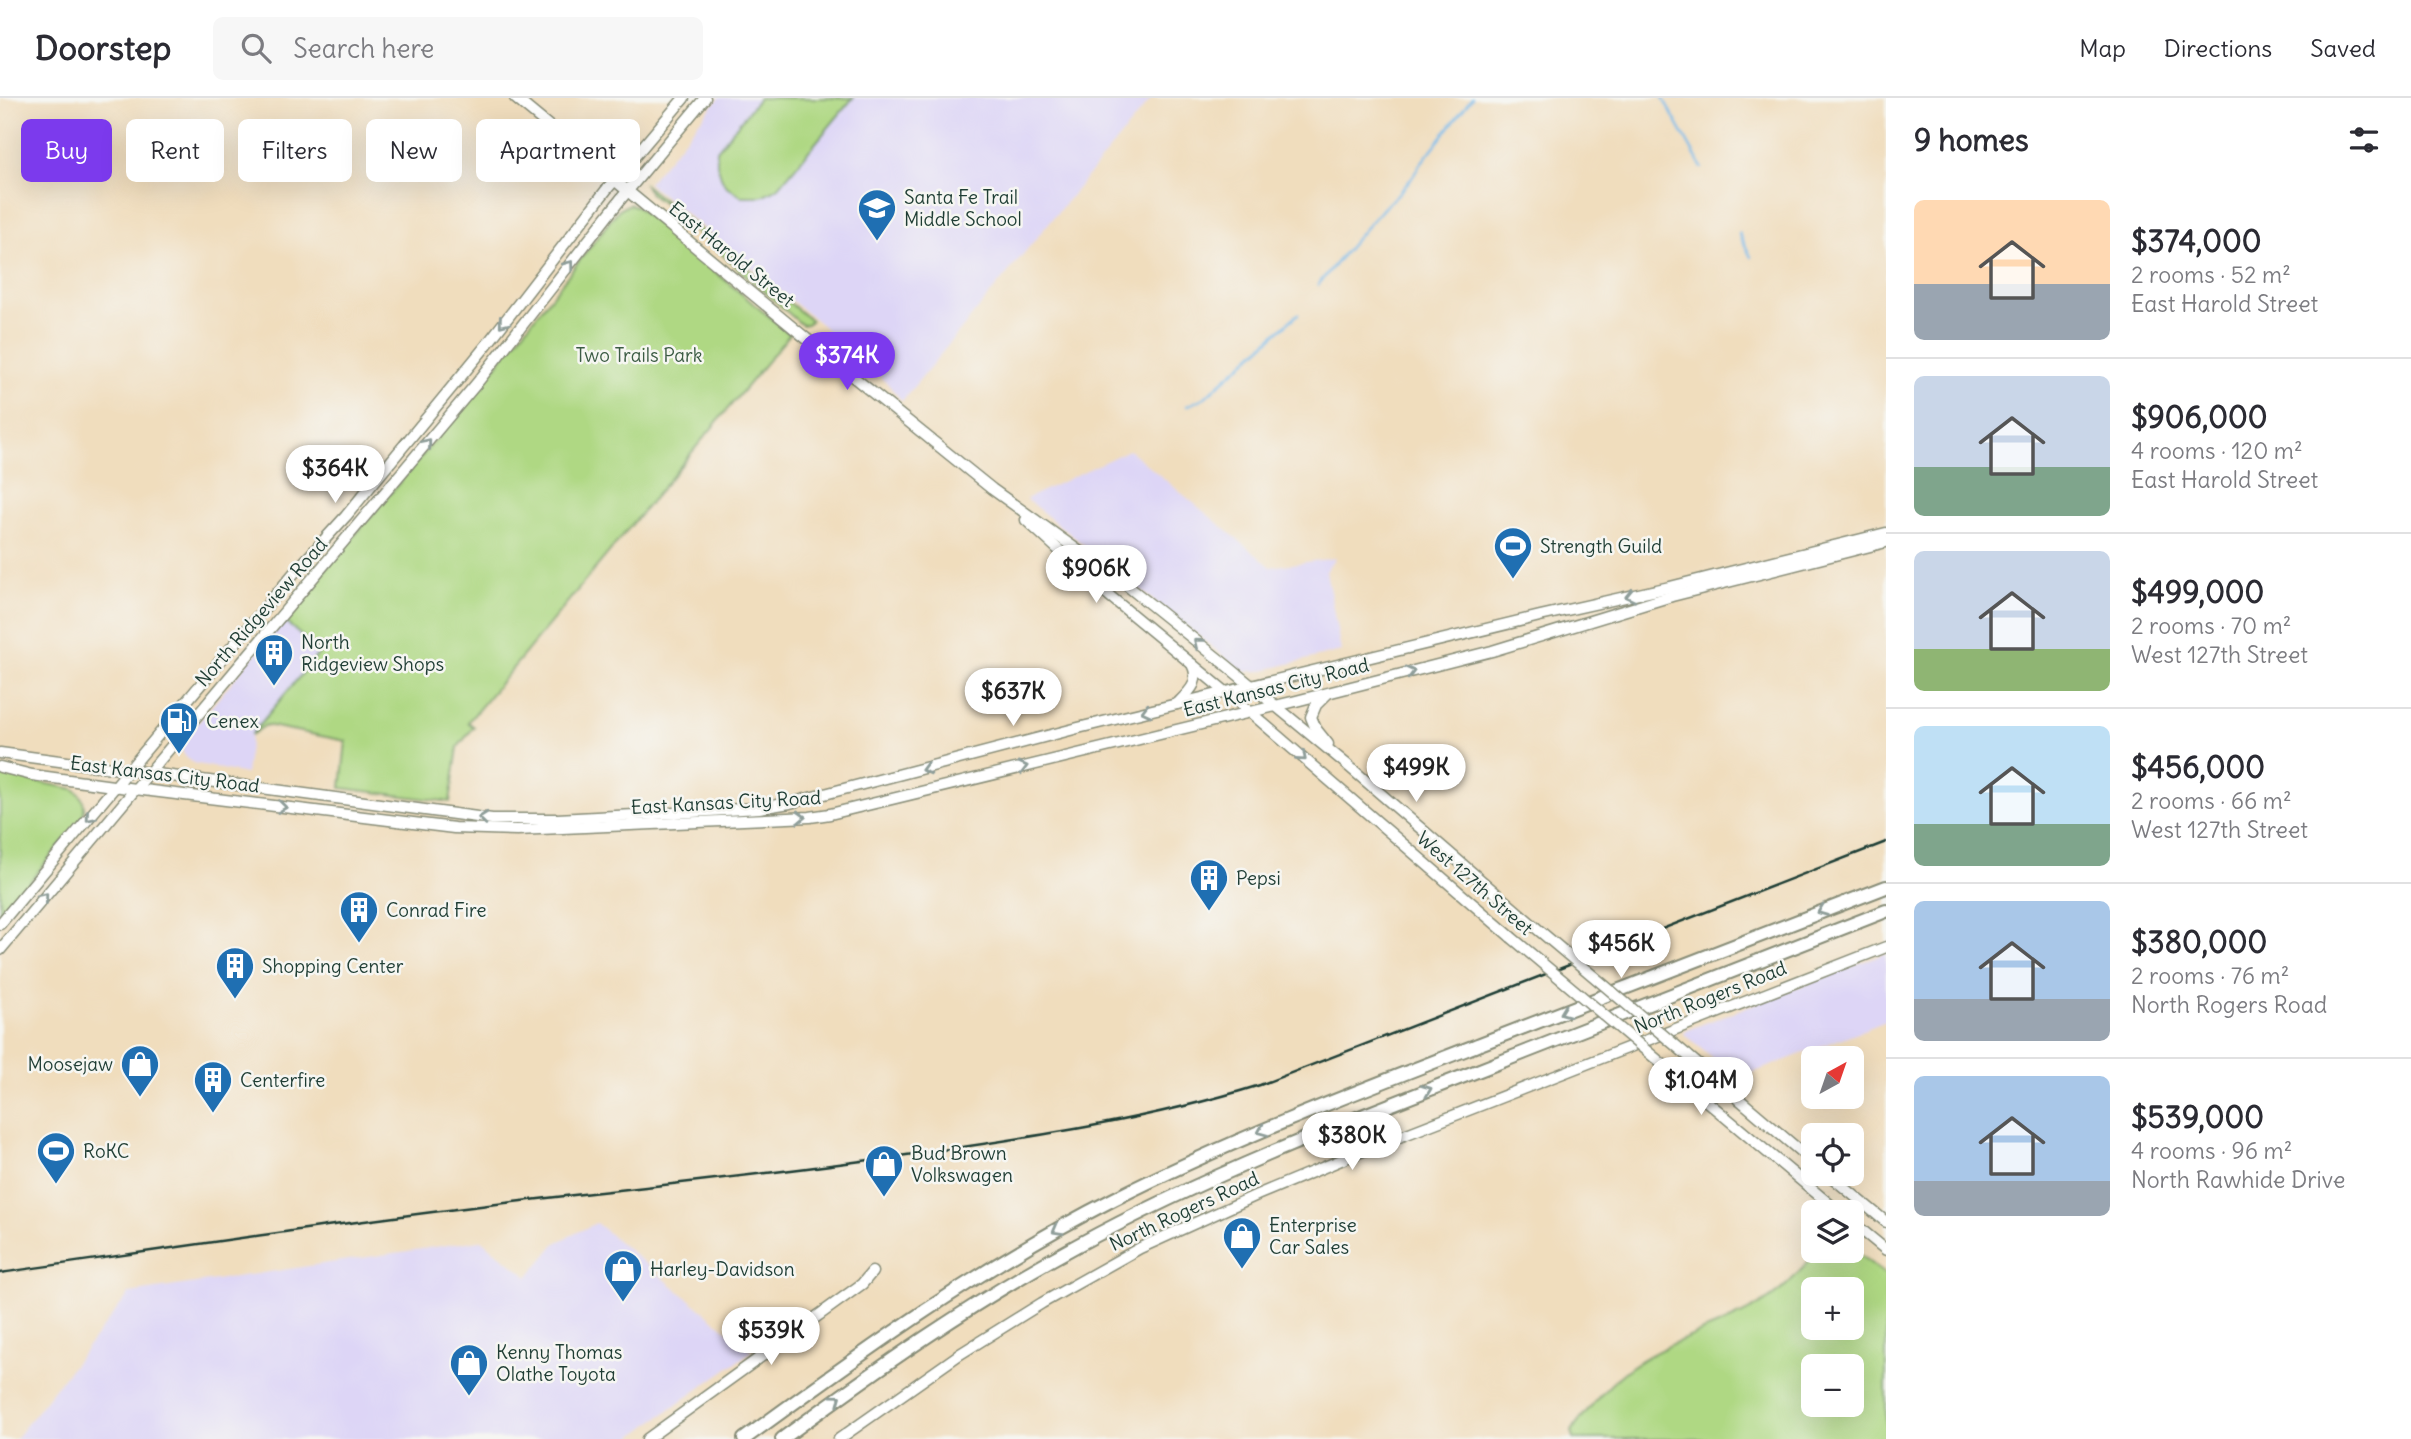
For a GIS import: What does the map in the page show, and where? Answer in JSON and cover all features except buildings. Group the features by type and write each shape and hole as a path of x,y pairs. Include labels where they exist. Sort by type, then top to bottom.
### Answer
{"highway":[{"path":"744,1439 883,1337 936,1302 1055,1231 1167,1173 1286,1121 1886,887"},
{"path":"782,1439 888,1362 968,1310 1074,1247 1171,1197 1327,1129 1886,911"}],"main road":[{"name":"East Harold Street","path":"515,98 541,119"},
{"name":"North Ridgeview Road","path":"640,150 684,98"},
{"name":"North Ridgeview Road","path":"0,950 487,371 628,191 705,98"},
{"name":"North Ridgeview Road","path":"0,924 286,583 346,516 474,360 613,182"},
{"name":"East Harold Street","path":"617,182 992,489 1125,584 1275,706"},
{"name":"East Harold Street","path":"992,489 1106,593 1250,712"},
{"name":"East Kansas City Road","path":"0,753 492,820 760,808 819,797 1012,744 1886,533"},
{"name":"East Kansas City Road","path":"0,767 32,775 135,789 454,828 489,830 810,817 1329,693 1492,651 1672,596 1886,542"},
{"path":"1177,704 1195,682 1196,672 1191,663"},
{"path":"1329,693 1312,711 1312,723 1345,763"},
{"name":"West 127th Street","path":"1275,706 1801,1152"},
{"name":"West 127th Street","path":"1250,712 1511,937 1824,1200"},
{"name":"North Rogers Road","path":"839,1439 960,1354 1042,1303 1140,1248 1358,1153 1886,947"},
{"path":"1842,1186 1886,1222"},
{"path":"1864,1232 1886,1250"},
{"path":"647,1439 715,1387 862,1284 872,1272"}],"shaded area":[{"name":"Santa Fe Trail Middle School","path":"719,98 1152,98 902,401 887,383 823,326 648,183"},
{"path":"1129,450 1271,567 1335,558 1326,571 1341,651 1260,671 1239,668 1026,499"},
{"name":"North Ridgeview Shops","path":"283,620 321,652 251,735 246,774 193,763 183,753 184,740"},
{"path":"1886,953 1886,1021 1822,1046 1801,1046 1801,1054 1737,1079 1682,1032"},
{"path":"596,1223 752,1351 632,1439 15,1439 130,1293 481,1240 528,1277 556,1243"}],"green space":[{"path":"759,98 853,98 779,187 762,196 741,196 725,185 717,164 717,150"},
{"path":"645,185 811,321 802,325 666,203 654,197"},
{"name":"Two Trails Park","path":"630,204 636,206 790,334 468,722 474,727 458,747 450,802 341,788 346,741 266,725 251,735 320,652 282,619 454,417 619,209"},
{"path":"0,771 27,780 74,789 82,799 84,807 81,820 0,918"},
{"path":"1864,1258 1886,1275 1886,1439 1573,1439 1571,1431 1625,1371 1669,1346 1743,1314 1788,1284 1807,1263 1864,1263"}],"waterway":[{"path":"1318,285 1363,230 1406,185 1472,98"},
{"path":"1663,98 1702,168"},
{"path":"1739,233 1751,257"},
{"path":"1187,406 1205,397 1298,314"}],"railway":[{"path":"0,1273 423,1213 747,1176 928,1152 1054,1133 1178,1108 1260,1085 1886,842"}],"place":[{"name":"Santa Fe Trail Middle School","path":"877,242"},
{"name":"Strength Guild","path":"1513,580"},
{"name":"North Ridgeview Shops","path":"274,687"},
{"name":"Cenex","path":"179,755"},
{"name":"Pepsi","path":"1209,912"},
{"name":"Conrad Fire","path":"359,944"},
{"name":"Shopping Center","path":"235,1000"},
{"name":"Moosejaw","path":"140,1098"},
{"name":"Centerfire","path":"213,1114"},
{"name":"RoKC","path":"56,1185"},
{"name":"Bud Brown Volkswagen","path":"884,1198"},
{"name":"Enterprise Car Sales","path":"1242,1270"},
{"name":"Harley-Davidson","path":"623,1303"},
{"name":"Kenny Thomas Olathe Toyota","path":"469,1397"}]}
